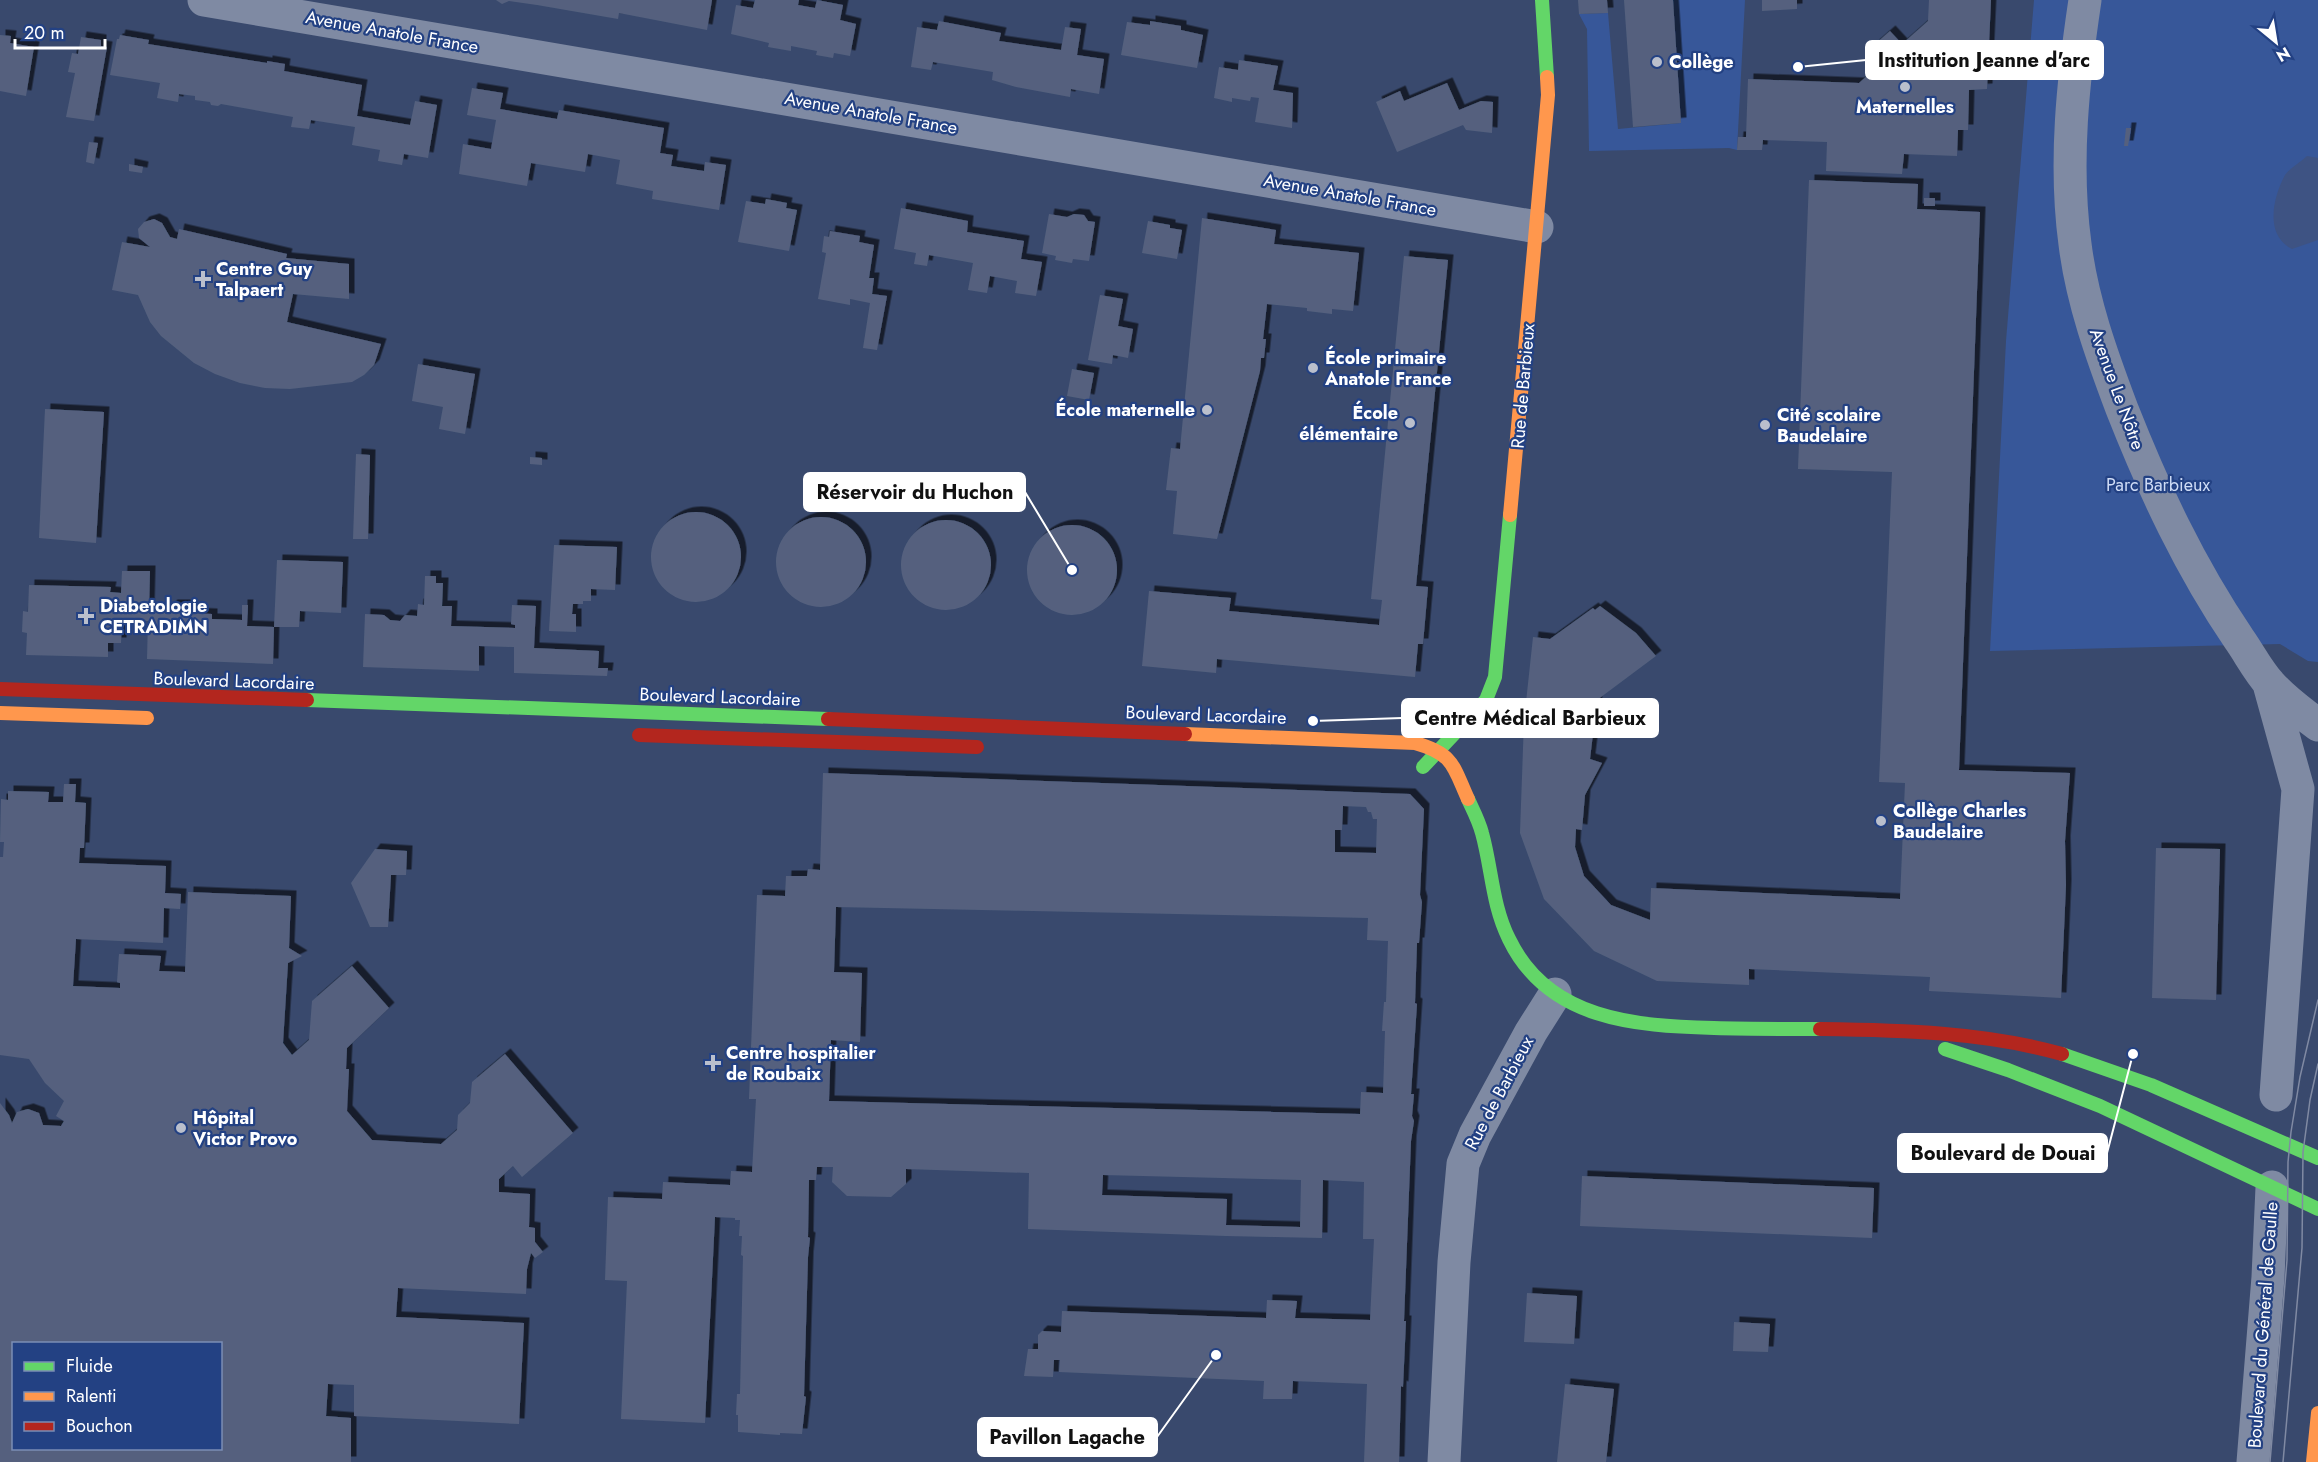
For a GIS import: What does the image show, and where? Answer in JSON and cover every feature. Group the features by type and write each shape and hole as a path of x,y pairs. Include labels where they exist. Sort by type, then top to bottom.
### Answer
{"main road":[{"name":"Rue de Barbieux","path":"1464,789 1428,769 1437,750 1486,700 1496,677 1548,94 1542,0"},
{"name":"Boulevard Lacordaire","path":"0,689 1405,741 1437,750"},
{"path":"0,713 156,718"},
{"path":"628,735 994,748"},
{"path":"1437,750 1455,765 1474,810 1483,835 1492,892 1504,930 1525,964 1555,994 1588,1012 1614,1020 1644,1025 1889,1032 1959,1035 1998,1040 2048,1050 2096,1064 2190,1100 2318,1158"},
{"path":"1889,1032 2001,1066 2090,1100 2318,1209"},
{"path":"2313,1462 2318,1413"}],"street":[{"name":"Avenue Anatole France","path":"204,0 1537,227"},
{"name":"Avenue Le Nôtre","path":"2085,0 2070,137 2070,168 2075,245 2093,328 2107,371 2144,463 2184,548 2213,601 2268,682 2287,701 2318,725"},
{"path":"2268,682 2298,789 2276,1095"},
{"name":"Rue de Barbieux","path":"1444,1462 1456,1241 1464,1164 1480,1125 1531,1032 1555,994"},
{"name":"Boulevard du Général de Gaulle","path":"2253,1462 2268,1277 2272,1187"}],"green space":[{"path":"1673,0 1745,0 1737,150 1729,148 1589,151 1587,29 1579,14 1608,13 1618,129 1681,123"},
{"name":"Parc Barbieux","path":"2034,0 2318,0 2318,662 2308,661 2280,644 1990,651 2006,341"}],"shaded area":[{"path":"2307,156 2318,158 2318,240 2292,249 2277,235 2274,225 2275,204 2285,175"}],"building":[{"path":"496,0 712,0 707,30 619,13 618,19 509,1 502,4"},
{"path":"755,0 799,0 798,5 815,8 817,0 843,5 840,20 856,24 850,56 834,53 833,58 816,55 817,51 791,46 791,51 768,47 769,43 731,34 736,5 753,8"},
{"path":"1578,0 1607,0 1608,13 1579,14"},
{"name":"Collège","path":"1624,0 1673,0 1681,123 1633,127"},
{"path":"1762,0 1797,0 1797,9 1762,11"},
{"name":"Maternelles","path":"1929,0 1991,0 1987,89 1969,90 1968,130 1958,130 1957,156 1904,154 1902,174 1826,171 1827,142 1763,140 1762,150 1737,150 1738,137 1746,137 1748,79 1859,83 1886,59 1874,45 1890,31 1902,44 1928,21"},
{"path":"939,21 1001,33 999,41 1061,50 1065,27 1081,29 1077,55 1104,59 1099,94 1071,89 1070,97 1016,87 992,80 993,72 933,62 931,70 911,67 917,27 937,30"},
{"path":"1150,21 1181,26 1181,30 1203,35 1197,68 1121,55 1127,22 1150,25"},
{"path":"0,35 11,36 10,43 34,47 26,96 0,91"},
{"path":"120,35 149,40 148,44 285,64 284,71 362,85 357,116 410,125 415,101 437,105 428,158 404,154 402,165 378,161 380,150 352,145 355,127 311,120 309,129 291,127 293,117 221,104 211,105 210,102 195,100 195,96 179,94 178,102 157,98 160,83 110,75 117,39"},
{"path":"81,37 101,40 101,46 107,47 94,121 66,117 75,73 68,72 72,53 78,54"},
{"path":"1239,60 1278,66 1273,90 1293,93 1292,128 1255,122 1259,98 1251,97 1250,101 1232,98 1232,102 1214,98 1219,67 1238,70"},
{"path":"1447,83 1459,110 1481,101 1493,102 1492,133 1466,130 1463,125 1397,152 1376,102 1400,91 1404,101"},
{"path":"472,88 503,93 500,109 557,119 559,110 664,128 660,153 673,155 671,166 704,171 705,162 726,165 719,210 652,199 653,191 616,184 620,160 588,154 585,172 531,163 527,186 459,174 463,144 491,149 496,120 467,115"},
{"path":"2126,128 2131,128 2128,146 2124,146"},
{"path":"89,142 98,143 94,164 86,162"},
{"path":"129,164 143,167 142,173 129,171"},
{"path":"1809,180 1918,184 1917,209 1980,212 1959,770 2070,773 2065,841 2066,885 2061,998 1929,991 1930,977 1749,969 1749,985 1657,981 1594,951 1544,899 1520,833 1524,721 1533,637 1550,639 1593,608 1595,610 1600,606 1636,633 1656,656 1597,700 1590,759 1602,763 1585,795 1582,830 1576,829 1575,847 1584,876 1611,905 1650,920 1651,888 1900,899 1905,783 1879,782 1892,472 1798,469"},
{"path":"1924,198 1935,198 1935,206 1924,206"},
{"path":"766,199 787,203 786,208 797,210 789,251 738,242 746,201 765,204"},
{"path":"901,208 968,221 967,232 1024,241 1021,259 1042,262 1036,296 1015,293 1017,281 990,276 987,293 968,290 973,263 929,255 927,266 914,264 916,253 894,249"},
{"path":"1049,214 1067,217 1074,214 1084,215 1088,221 1095,222 1089,261 1073,259 1072,263 1055,260 1056,256 1042,253"},
{"name":"École maternelle","path":"1202,218 1276,230 1274,244 1359,253 1353,311 1332,309 1332,314 1307,311 1307,308 1267,304 1263,339 1266,339 1264,358 1261,358 1260,371 1217,539 1173,534 1177,491 1166,490 1171,448 1180,449"},
{"path":"154,219 162,223 170,237 177,239 179,229 287,254 286,258 349,264 349,299 293,294 287,322 381,344 374,365 352,382 290,389 265,388 240,383 194,363 161,336 150,322 138,295 112,290 122,242 150,247 139,238 138,229 144,222"},
{"path":"1148,221 1182,230 1177,259 1142,253"},
{"path":"830,231 860,236 859,242 874,245 869,278 874,278 872,294 887,296 877,350 863,348 870,303 850,299 850,305 818,299 826,253 822,252 824,236 829,237"},
{"name":"École élémentaire","path":"1404,256 1448,260 1416,586 1428,587 1423,644 1418,644 1415,677 1217,659 1216,673 1142,666 1149,591 1231,598 1229,611 1379,625 1382,600 1371,599"},
{"path":"1100,295 1123,299 1118,326 1133,329 1128,358 1113,355 1112,364 1088,360"},
{"path":"418,364 475,374 465,434 439,429 443,407 412,401"},
{"path":"1072,369 1094,373 1089,400 1067,396"},
{"name":"Diabetologie CETRADIMN","path":"45,409 104,412 96,543 39,538"},
{"path":"356,454 370,455 368,539 353,539"},
{"path":"530,457 542,458 542,465 530,464"},
{"path":"696,512 713,516 728,525 737,540 741,557 737,574 728,589 713,598 696,602 679,598 664,589 655,574 651,557 655,540 664,525 679,516"},
{"path":"821,517 838,520 853,530 863,545 866,562 863,579 853,594 838,604 821,607 804,604 789,594 779,579 776,562 779,545 789,530 804,520"},
{"path":"946,520 963,523 978,533 988,548 991,565 988,582 978,597 963,607 946,610 929,607 914,597 904,582 901,565 904,548 914,533 929,523"},
{"path":"1072,525 1089,528 1104,538 1114,553 1117,570 1114,587 1104,602 1089,612 1072,615 1055,612 1040,602 1030,587 1027,570 1030,553 1040,538 1055,528"},
{"path":"554,545 617,547 615,590 591,589 591,601 573,604 572,614 576,614 576,632 549,631"},
{"path":"277,560 343,562 341,613 300,611 299,627 274,627"},
{"path":"122,571 150,571 149,612 165,612 172,605 185,605 191,613 212,614 212,619 242,620 242,605 248,605 247,626 274,627 273,664 147,659 148,621 122,620 121,643 108,643 108,657 26,655 27,633 22,632 23,611 28,612 29,585 111,587 110,592 121,593"},
{"path":"425,576 436,576 436,583 443,583 442,606 452,606 451,626 515,628 515,625 511,624 512,605 536,606 534,648 599,651 598,668 608,668 607,676 514,673 514,647 479,646 479,671 363,667 365,614 384,615 390,620 400,621 405,615 417,616 418,604 424,605"},
{"path":"823,773 1410,794 1424,809 1420,895 1422,902 1419,943 1417,943 1415,1003 1417,1004 1411,1094 1414,1094 1412,1116 1414,1121 1411,1141 1399,1462 1364,1462 1367,1384 1293,1381 1292,1399 1263,1399 1264,1381 1059,1372 1060,1360 1054,1360 1053,1377 1024,1376 1028,1349 1038,1349 1038,1335 1042,1331 1061,1332 1062,1311 1266,1318 1267,1300 1297,1301 1295,1318 1370,1320 1374,1239 1363,1239 1364,1182 1323,1180 1322,1238 1226,1236 1028,1229 1029,1173 906,1169 906,1184 891,1197 847,1196 832,1182 833,1167 817,1167 816,1180 809,1180 808,1237 810,1238 804,1396 806,1397 802,1434 738,1432 738,1415 736,1415 737,1394 740,1394 743,1256 741,1255 742,1236 739,1236 740,1220 735,1220 735,1218 715,1217 705,1423 621,1419 627,1281 605,1280 608,1197 662,1199 663,1182 730,1185 731,1171 752,1172 756,1099 749,1099 757,895 785,896 786,876 807,876 808,869 820,870","holes":["1343,806 1366,807 1373,819 1377,819 1376,853 1335,852 1335,830 1342,830","836,907 1368,918 1367,940 1388,941 1386,1002 1384,1002 1382,1031 1385,1031 1383,1093 1361,1092 1360,1114 829,1101 831,1040 860,1042 862,973 834,972","1103,1175 1301,1180 1300,1227 1226,1225 1227,1199 1102,1195"]},
{"name":"Hôpital Victor Provo","path":"64,784 76,784 75,802 86,803 84,848 80,848 79,863 166,866 165,893 181,894 180,909 164,908 163,943 76,939 73,986 120,988 120,983 117,982 119,954 161,956 159,971 185,972 188,892 291,896 289,948 302,956 288,963 283,1043 292,1055 309,1040 312,1001 352,966 389,1008 347,1048 346,1069 349,1069 347,1111 372,1140 441,1144 457,1130 458,1115 470,1103 472,1082 505,1054 573,1133 522,1177 513,1166 499,1179 499,1192 530,1194 529,1227 535,1228 535,1242 543,1252 535,1258 531,1253 527,1269 526,1294 398,1288 396,1317 524,1323 519,1424 354,1416 354,1385 328,1384 326,1416 351,1418 351,1462 0,1462 0,1103 12,1123 17,1112 28,1109 39,1113 43,1125 61,1126 64,1121 56,1116 64,1101 45,1083 29,1059 0,1055 0,857 3,857 4,842 0,842 1,799 8,800 8,791 49,792 48,802 63,802"},
{"path":"2156,848 2220,849 2216,1000 2152,998"},
{"path":"375,849 407,851 406,875 391,875 388,927 370,927 351,883"},
{"path":"1582,1176 1874,1188 1872,1238 1580,1226"},
{"path":"1527,1293 1577,1296 1574,1344 1524,1342"},
{"path":"1734,1322 1770,1324 1768,1352 1733,1351"},
{"path":"1565,1384 1614,1389 1606,1462 1557,1462"}],"tram line":[{"path":"2270,1462 2287,1260 2288,1162 2291,1132 2300,1077 2318,1000"},
{"path":"2283,1462 2302,1248 2303,1152 2310,1100 2318,1064"}],"traffic: fast":[{"path":"1542,0 1547,77"},
{"path":"1423,767 1486,700 1495,677 1510,515"},
{"path":"307,700 828,719"},
{"path":"1468,799 1482,833 1503,926 1526,966 1546,987 1570,1002 1596,1013 1654,1025 1741,1029 1820,1029"},
{"path":"1945,1049 2008,1070 2100,1106 2318,1209"},
{"path":"2062,1054 2151,1085 2318,1158"}],"traffic: slow":[{"path":"1510,515 1548,95 1547,77"},
{"path":"0,713 147,718"},
{"path":"1185,734 1415,743 1438,752 1451,763 1468,799"},
{"path":"2313,1462 2318,1413"}],"traffic: jam":[{"path":"0,689 307,700"},
{"path":"828,719 1185,734"},
{"path":"639,735 977,747"},
{"path":"1820,1029 1881,1030 1973,1037 2062,1054"}],"place":[{"name":"Collège","path":"1657,62"},
{"name":"Institution Jeanne d'arc","path":"1798,67"},
{"name":"Maternelles","path":"1905,87"},
{"name":"Centre Guy Talpaert","path":"203,279"},
{"name":"École primaire Anatole France","path":"1313,368"},
{"name":"École maternelle","path":"1207,410"},
{"name":"École élémentaire","path":"1410,423"},
{"name":"Cité scolaire Baudelaire","path":"1765,425"},
{"name":"Réservoir du Huchon","path":"1072,570"},
{"name":"Diabetologie CETRADIMN","path":"86,616"},
{"name":"Centre Médical Barbieux","path":"1313,721"},
{"name":"Collège Charles Baudelaire","path":"1881,821"},
{"name":"Boulevard de Douai","path":"2133,1054"},
{"name":"Centre hospitalier de Roubaix","path":"713,1063"},
{"name":"Hôpital Victor Provo","path":"181,1128"},
{"name":"Pavillon Lagache","path":"1216,1355"}]}
